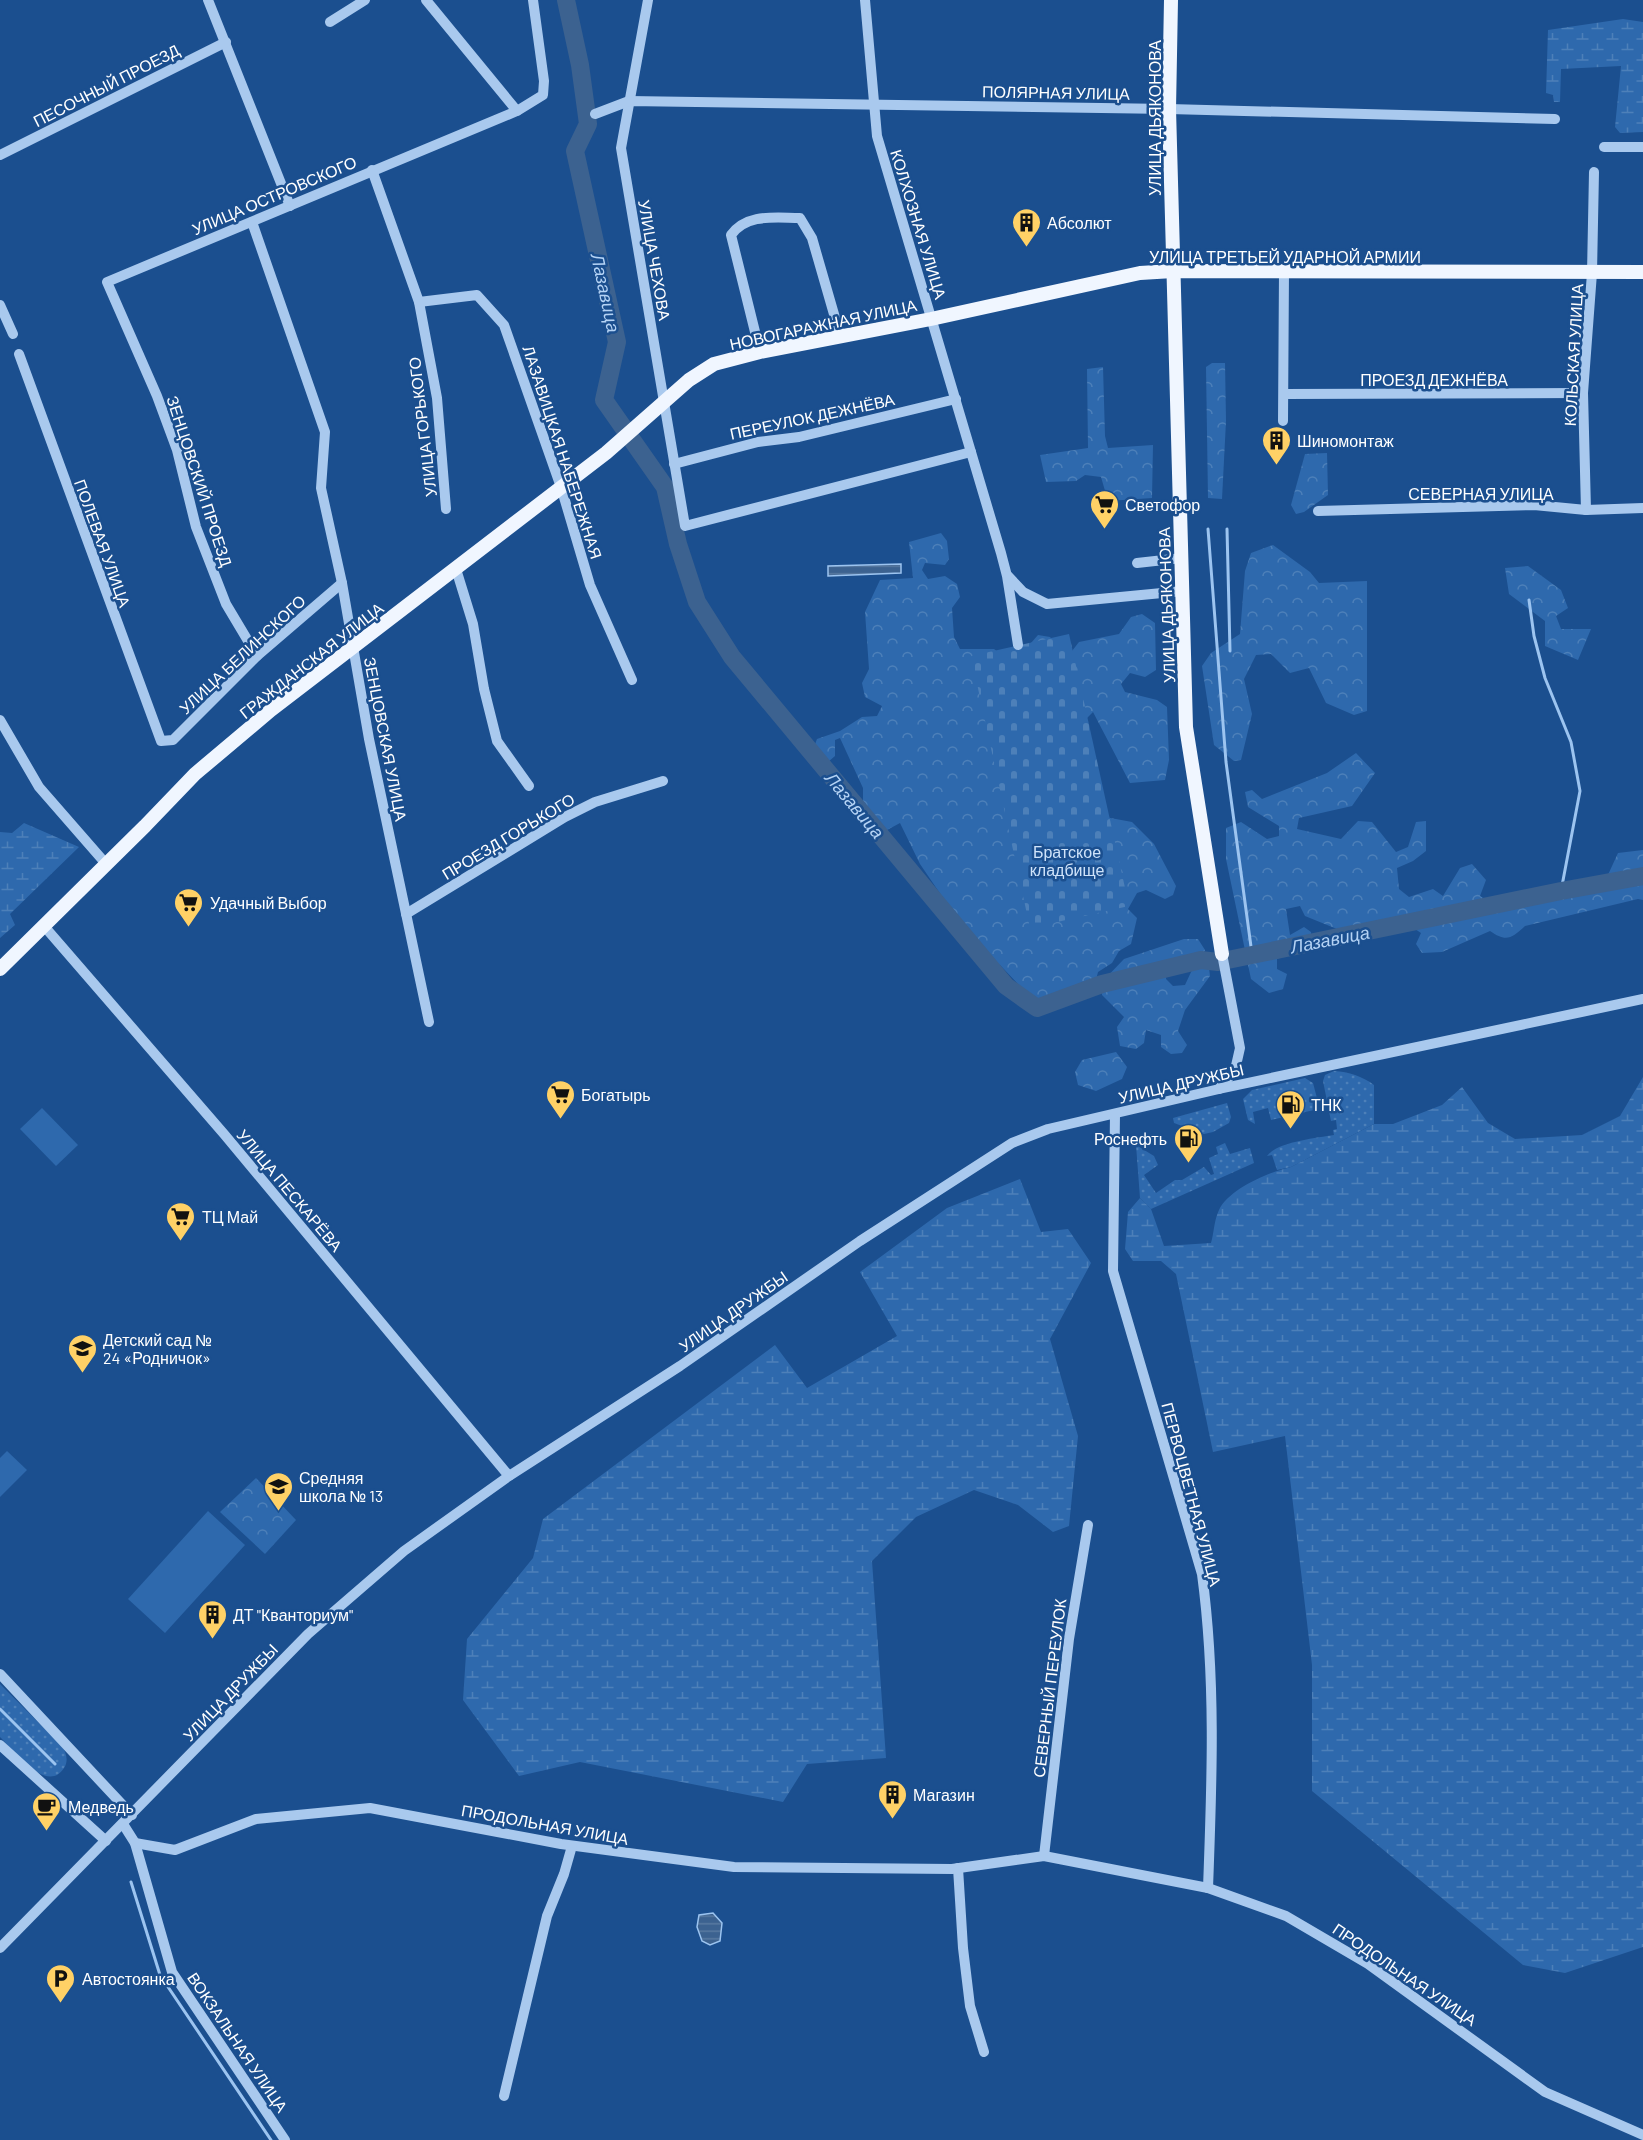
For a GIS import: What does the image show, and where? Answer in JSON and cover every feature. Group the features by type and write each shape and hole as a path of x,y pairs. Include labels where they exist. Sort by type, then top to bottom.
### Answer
{"main road":[{"name":"УЛИЦА ДЬЯКОНОВА","path":"1171,0 1169,109 1186,727 1222,954"},
{"name":"УЛИЦА ТРЕТЬЕЙ УДАРНОЙ АРМИИ","path":"931,319 1140,273 1173,271 1643,272"},
{"name":"НОВОГАРАЖНАЯ УЛИЦА","path":"663,401 714,364 840,335 931,319"},
{"name":"ГРАЖДАНСКАЯ УЛИЦА","path":"0,969 195,774 271,710 606,453 663,401"}],"street":[{"path":"208,0 290,206"},
{"path":"330,22 365,0"},
{"path":"426,0 517,111 543,94 544,81 533,0"},
{"name":"УЛИЦА ЧЕХОВА","path":"648,0 621,148 685,526 972,452"},
{"name":"КОЛХОЗНАЯ УЛИЦА","path":"865,0 877,136 1007,576 1018,645"},
{"name":"ПЕСОЧНЫЙ ПРОЕЗД","path":"0,155 226,42"},
{"name":"ПОЛЯРНАЯ УЛИЦА","path":"595,114 629,101 1169,109 1556,119"},
{"name":"УЛИЦА ОСТРОВСКОГО","path":"135,345 107,282 517,111"},
{"path":"1604,147 1643,147"},
{"name":"УЛИЦА ГОРЬКОГО","path":"372,170 419,302 437,398 446,509"},
{"name":"КОЛЬСКАЯ УЛИЦА","path":"1586,510 1583,393 1592,273 1594,172"},
{"path":"760,352 731,235 739,225 762,217 800,218 812,238 840,335"},
{"name":"ЗЕНЦОВСКАЯ УЛИЦА","path":"252,222 325,432 321,488 342,583 369,739 429,1022"},
{"path":"1283,421 1285,394 1284,271"},
{"name":"ЛАЗАВИЦКАЯ НАБЕРЕЖНАЯ","path":"419,302 477,295 504,325 561,487 590,585 632,680"},
{"path":"0,305 7,330"},
{"name":"ЗЕНЦОВСКИЙ ПРОЕЗД","path":"135,345 177,450 196,527 226,604 257,656"},
{"name":"ПОЛЕВАЯ УЛИЦА","path":"19,354 161,741"},
{"name":"ПРОЕЗД ДЕЖНЁВА","path":"1285,394 1583,393"},
{"name":"ПЕРЕУЛОК ДЕЖНЁВА","path":"674,464 758,442 799,437 956,399"},
{"name":"СЕВЕРНАЯ УЛИЦА","path":"1318,511 1534,505 1586,510 1643,508"},
{"path":"1137,564 1182,558"},
{"path":"456,569 473,624 484,689 497,741 529,786"},
{"path":"1007,576 1023,592 1047,604 1183,591"},
{"name":"УЛИЦА БЕЛИНСКОГО","path":"161,741 173,740 257,656 342,583"},
{"path":"0,720 39,788 107,864"},
{"name":"ПРОЕЗД ГОРЬКОГО","path":"406,914 565,817 596,802 663,781"},
{"name":"УЛИЦА ПЕСКАРЁВА","path":"44,926 231,1142 509,1476"},
{"name":"УЛИЦА ДЬЯКОНОВА","path":"1219,1089 1235,1070 1240,1048 1222,954"},
{"name":"УЛИЦА ДРУЖБЫ","path":"0,1948 308,1634 404,1551 509,1476 680,1366 860,1241 1012,1143 1048,1129 1219,1089 1643,999"},
{"name":"ПЕРВОЦВЕТНАЯ УЛИЦА","path":"1115,1114 1113,1271 1202,1574 1208,1616 1214,1751 1208,1888"},
{"name":"СЕВЕРНЫЙ ПЕРЕУЛОК","path":"1044,1856 1069,1639 1088,1525"},
{"path":"0,1674 132,1815"},
{"path":"0,1745 106,1841"},
{"name":"ПРОДОЛЬНАЯ УЛИЦА","path":"135,1843 175,1850 256,1819 370,1808 572,1846 734,1867 958,1868 1044,1856 1208,1888 1286,1916 1368,1964 1545,2092 1643,2135"},
{"name":"ВОКЗАЛЬНАЯ УЛИЦА","path":"123,1824 135,1843 172,1972 285,2140"},
{"path":"504,2096 547,1916 564,1874 572,1846"},
{"path":"958,1868 963,1948 970,2006 984,2052"}],"green space":[{"path":"1623,19 1643,22 1643,132 1620,133 1615,127 1621,66 1561,69 1560,102 1554,102 1553,95 1546,93 1548,30"},
{"path":"1212,363 1225,363 1226,421 1222,499 1208,498 1206,367"},
{"path":"1103,367 1105,436 1108,448 1153,445 1152,498 1108,501 1101,477 1085,475 1076,481 1046,482 1040,455 1088,448 1087,369"},
{"path":"1327,453 1328,495 1304,512 1296,514 1291,505 1305,454"},
{"path":"941,533 947,541 949,559 945,565 925,563 922,570 928,579 945,576 957,584 960,597 952,608 954,637 960,649 994,649 1002,655 1031,643 1038,635 1050,637 1065,654 1072,651 1079,642 1119,634 1131,617 1142,614 1155,623 1156,670 1145,677 1130,673 1121,684 1125,692 1157,700 1167,707 1169,760 1165,780 1130,783 1093,712 1083,722 1105,817 1132,822 1154,844 1176,886 1173,895 1165,899 1146,890 1137,893 1128,909 1137,918 1131,944 1119,951 1112,963 1098,972 1095,984 1035,1002 1000,965 986,961 920,864 900,823 887,830 878,829 863,804 863,788 840,738 835,740 835,756 828,762 818,757 814,747 817,739 840,731 862,717 877,716 882,706 865,697 862,683 869,669 865,612 880,580 913,578 909,542"},
{"path":"1273,545 1310,572 1319,583 1367,581 1367,711 1354,715 1326,703 1309,668 1290,673 1271,654 1256,655 1244,679 1252,714 1241,760 1234,761 1214,745 1202,666 1211,653 1240,634 1245,571 1251,553"},
{"path":"1528,566 1561,590 1568,608 1556,616 1561,629 1591,629 1578,660 1545,646 1545,621 1509,594 1505,568"},
{"name":"Братское кладбище","path":"1069,634 1129,906 1030,928 971,656"},
{"path":"1356,753 1375,773 1352,806 1299,818 1297,829 1341,839 1358,821 1372,822 1396,852 1408,847 1416,822 1426,821 1426,851 1413,861 1397,868 1399,889 1409,897 1433,889 1443,896 1460,868 1472,864 1486,880 1480,896 1490,902 1607,877 1618,853 1643,850 1643,900 1638,899 1525,926 1508,938 1500,937 1490,931 1442,952 1422,953 1416,944 1421,933 1400,919 1337,929 1305,916 1300,906 1286,909 1290,935 1304,927 1311,932 1312,945 1277,959 1277,969 1287,974 1283,989 1269,993 1251,979 1226,859 1226,828 1241,822 1267,839 1279,836 1279,826 1248,807 1245,792 1252,790 1262,799 1327,773"},
{"path":"24,823 79,847 10,914 15,925 0,938 0,832 12,833"},
{"path":"1184,939 1198,939 1205,950 1202,957 1167,965 1166,979 1173,986 1185,985 1192,970 1199,964 1209,968 1210,976 1185,1010 1178,1031 1187,1045 1182,1053 1171,1054 1161,1047 1161,1035 1146,1030 1144,1043 1136,1049 1120,1046 1117,1027 1124,1017 1102,995 1102,982 1124,959"},
{"path":"1116,1052 1127,1067 1122,1079 1096,1091 1078,1085 1075,1072 1082,1060"},
{"path":"1334,1071 1355,1075 1374,1085 1374,1124 1291,1167 1277,1170 1272,1155 1267,1156 1272,1151 1297,1141 1334,1135 1333,1130 1337,1129 1336,1120 1331,1121 1323,1081 1325,1075"},
{"path":"1643,1077 1643,1947 1565,1973 1523,1965 1312,1791 1312,1665 1285,1436 1213,1452 1176,1274 1161,1261 1133,1261 1125,1249 1128,1212 1140,1198 1151,1209 1164,1246 1211,1243 1219,1210 1224,1202 1240,1188 1261,1177 1291,1167 1374,1124 1393,1124 1442,1105 1462,1087 1488,1123 1515,1139 1582,1135 1620,1116"},
{"path":"1305,1078 1313,1083 1318,1102 1314,1110 1271,1120 1268,1108 1253,1112 1255,1124 1248,1120 1243,1099 1252,1090"},
{"path":"1227,1103 1231,1117 1229,1123 1213,1132 1204,1134 1174,1123 1173,1118"},
{"path":"42,1108 78,1145 56,1166 20,1129"},
{"path":"1225,1143 1230,1154 1250,1148 1254,1163 1151,1209 1140,1198 1136,1145 1154,1156 1158,1165 1144,1175 1156,1193 1175,1180 1182,1180 1204,1167 1211,1175 1214,1174 1209,1158 1218,1154 1216,1147"},
{"path":"1020,1179 1041,1232 1068,1229 1091,1263 1050,1339 1078,1436 1069,1526 1053,1532 1018,1505 974,1490 916,1517 872,1561 886,1758 807,1764 783,1802 580,1762 519,1776 463,1700 467,1639 533,1558 543,1519 775,1345 807,1388 897,1336 860,1272 947,1208"},
{"path":"7,1451 27,1470 0,1497 0,1458"},
{"path":"256,1478 296,1520 265,1554 220,1512"},
{"path":"208,1511 245,1545 165,1633 128,1599"},
{"path":"0,1684 62,1746 67,1759 64,1768 57,1775 49,1776 30,1768 0,1737"}],"shaded area":[{"path":"901,564 901,573 828,576 828,566"},
{"path":"713,1913 722,1923 720,1941 710,1945 702,1941 697,1927 699,1915"}],"waterway":[{"name":"Лазавица","path":"566,0 580,65 588,124 575,151 617,342 604,400 665,487 678,544 697,602 732,657 1006,986 1037,1008 1102,984 1201,960 1218,962 1643,876"},
{"path":"1208,529 1226,762 1252,954"},
{"path":"1227,529 1230,651"},
{"path":"1529,600 1534,636 1545,678 1571,742 1580,791 1561,891"},
{"path":"0,1709 55,1764"},
{"path":"131,1882 160,1975 271,2140"}],"place":[{"name":"Абсолют","path":"1026,248"},
{"name":"Шиномонтаж","path":"1276,466"},
{"name":"Светофор","path":"1104,530"},
{"name":"Удачный Выбор","path":"189,928"},
{"name":"Богатырь","path":"560,1120"},
{"name":"ТНК","path":"1290,1130"},
{"name":"Роснефть","path":"1188,1164"},
{"name":"ТЦ Май","path":"181,1242"},
{"name":"Детский сад № 24 «Родничок»","path":"82,1374"},
{"name":"Средняя школа № 13","path":"278,1512"},
{"name":"ДТ \"Кванториум\"","path":"212,1640"},
{"name":"Магазин","path":"892,1820"},
{"name":"Медведь","path":"47,1832"},
{"name":"Автостоянка","path":"61,2004"}]}
